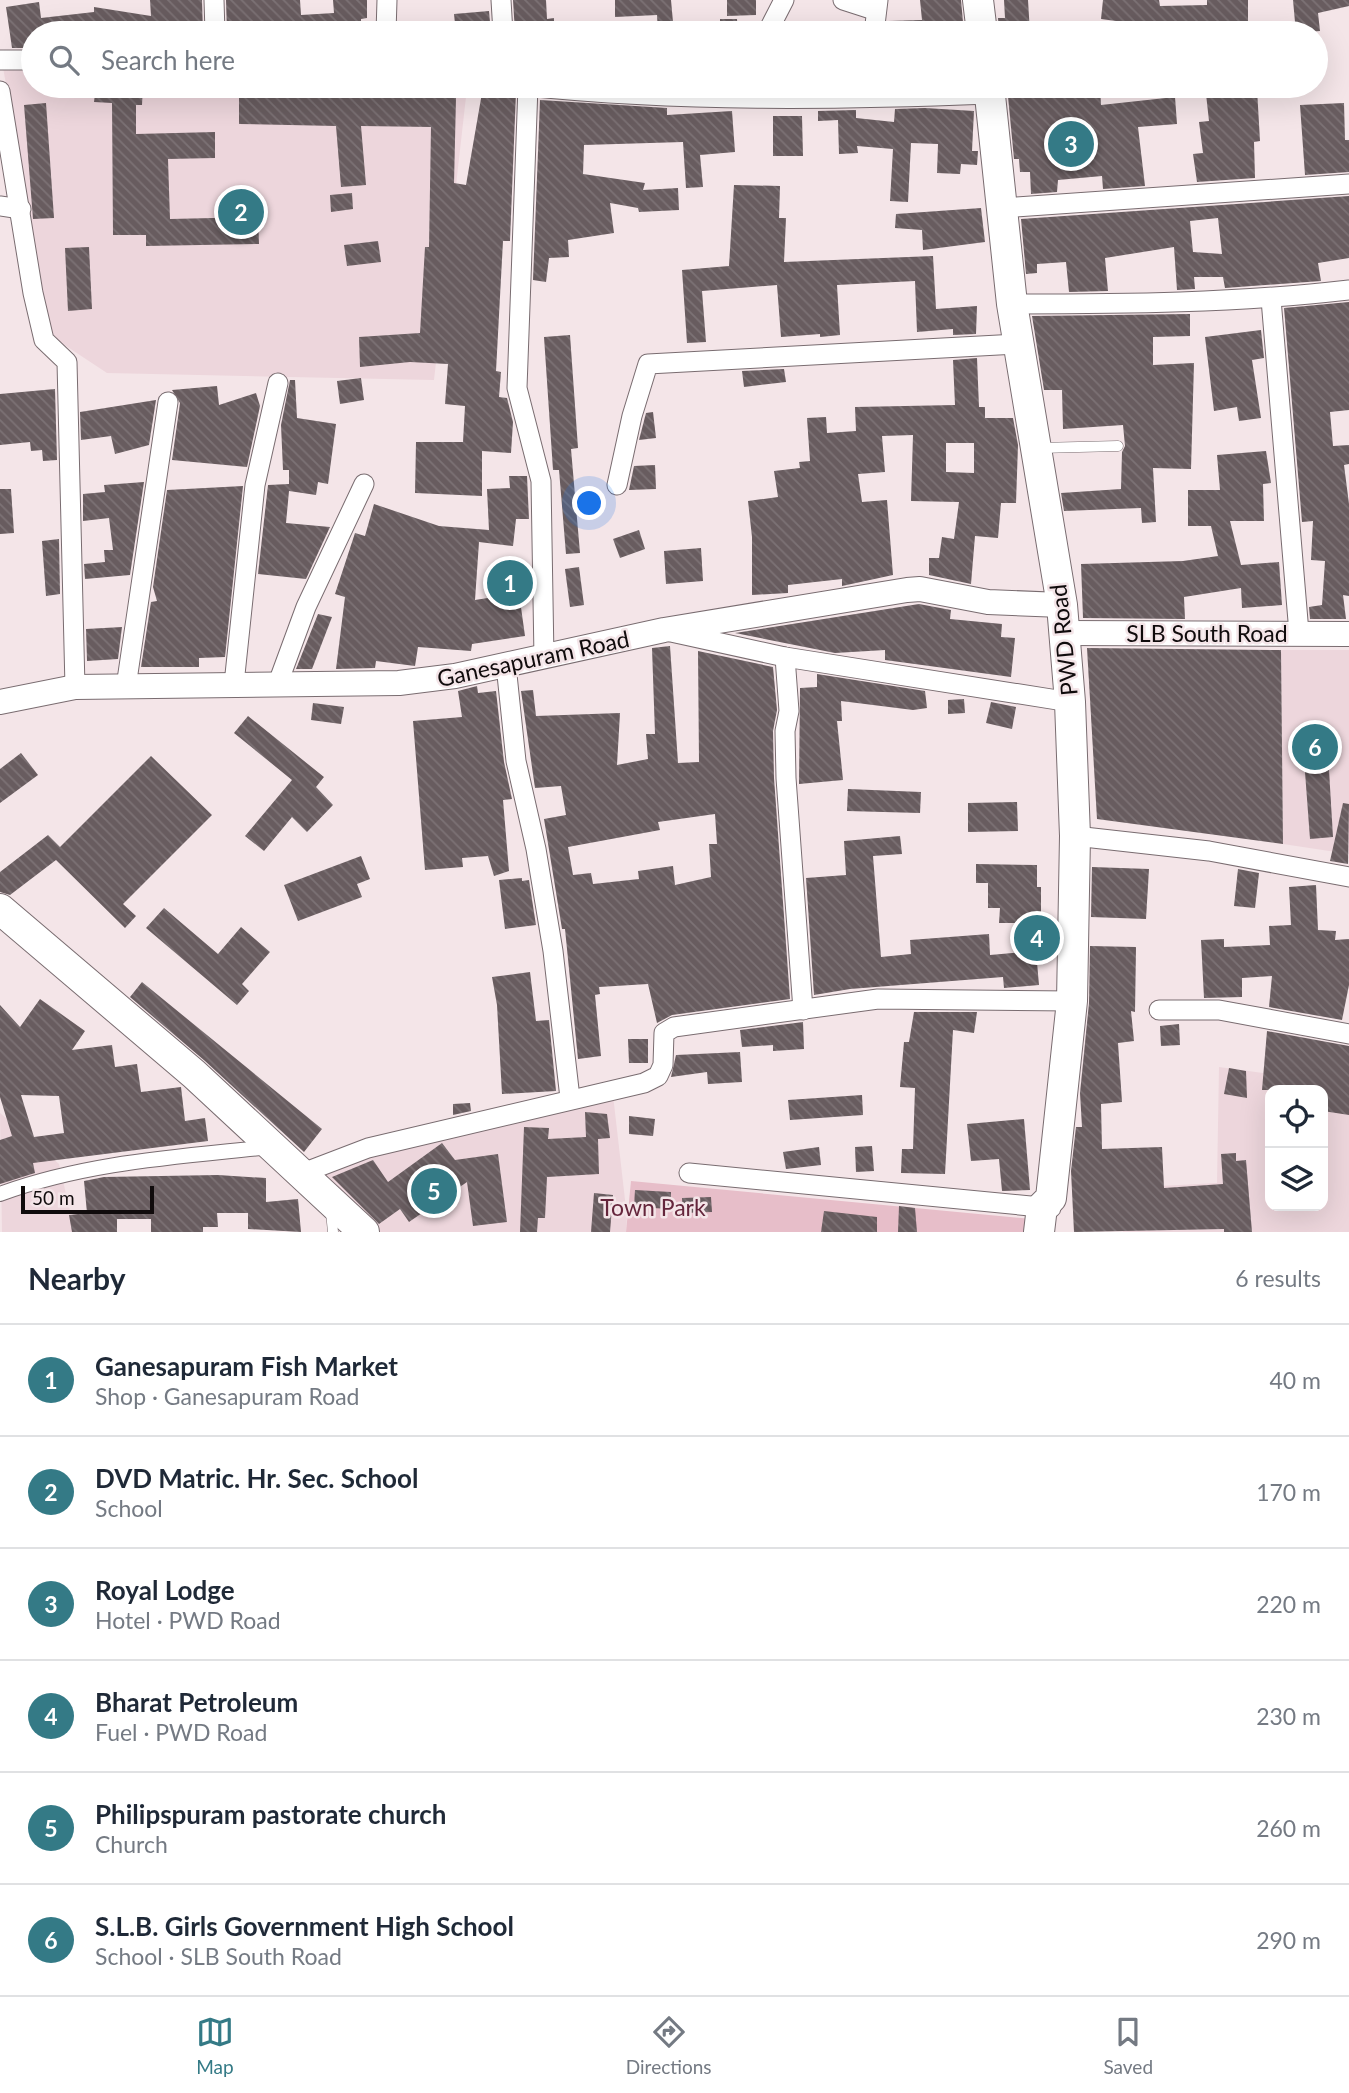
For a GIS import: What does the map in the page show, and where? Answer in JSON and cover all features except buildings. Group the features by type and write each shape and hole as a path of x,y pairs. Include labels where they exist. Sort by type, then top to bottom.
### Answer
{"main road":[{"path":"978,0 981,21"},
{"name":"PWD Road","path":"990,98 1017,344 1063,619 1070,702 1075,836 1072,1001 1050,1215"},
{"path":"0,909 194,1074 364,1232"}],"street":[{"path":"214,0 215,21"},
{"path":"386,21 387,0"},
{"path":"501,0 502,21"},
{"path":"773,21 784,0"},
{"path":"843,0 876,5"},
{"path":"0,60 21,60"},
{"path":"0,91 33,293 44,340 67,362 75,687"},
{"path":"527,98 517,388 541,481 544,658"},
{"path":"1001,208 1349,184"},
{"path":"0,206 21,209"},
{"path":"1012,304 1181,304 1271,299 1349,290"},
{"path":"1271,299 1299,633"},
{"path":"617,485 632,416 649,364 1017,344"},
{"path":"234,684 255,485 278,383"},
{"path":"126,687 168,402"},
{"path":"278,683 306,607 364,484"},
{"name":"Ganesapuram Road","path":"0,702 75,687 399,683 455,676 664,630 919,589 1063,619"},
{"name":"SLB South Road","path":"1063,619 1349,634"},
{"path":"664,630 785,656 1070,702"},
{"path":"785,656 789,711 785,731 786,778 803,1010"},
{"path":"506,665 516,761 536,849 553,951 570,1098"},
{"path":"1075,836 1209,851 1349,877"},
{"path":"300,1174 368,1147 506,1117 570,1098 644,1083 658,1076 663,1065 664,1033 667,1030 878,999 1072,1001"},
{"path":"1159,1010 1219,1010 1349,1034"},
{"path":"0,1194 40,1180 113,1164 272,1147"},
{"path":"689,1173 1050,1215"}],"lane":[{"path":"1035,448 1118,446"},
{"path":"330,1202 333,1232"}],"shaded area":[{"path":"2,62 21,63 21,98 466,98 434,380 107,373 51,336"},
{"path":"1281,650 1349,650 1349,854 1283,844"},
{"path":"1219,1067 1349,1085 1349,1232 1123,1232 1122,1188 1217,1183"},
{"path":"613,1095 627,1217 626,1232 369,1232 322,1177 368,1150"},
{"path":"0,1113 59,1164 75,1232 2,1232"}],"green space":[{"name":"Town Park","path":"631,1181 1032,1219 1031,1232 626,1232"}],"place":[{"name":"Royal Lodge","path":"1071,144"},
{"name":"DVD Matric. Hr. Sec. School","path":"241,212"},
{"name":"Ganesapuram Fish Market","path":"510,583"},
{"name":"S.L.B. Girls Government High School","path":"1315,747"},
{"name":"Bharat Petroleum","path":"1037,938"},
{"name":"Philipspuram pastorate church","path":"434,1191"}]}
